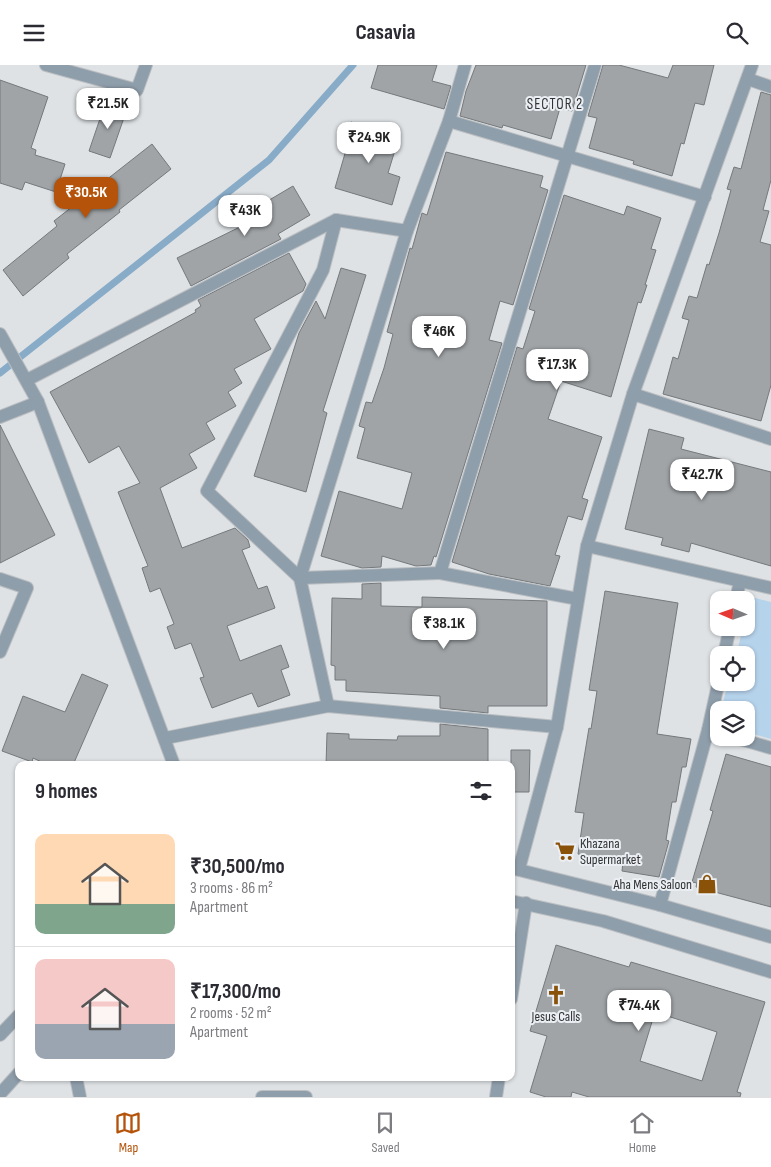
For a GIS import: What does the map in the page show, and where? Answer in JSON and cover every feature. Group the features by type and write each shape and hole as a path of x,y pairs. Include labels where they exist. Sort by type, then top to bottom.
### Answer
{"street":[{"path":"46,65 137,90 146,65"},
{"path":"328,706 300,578 407,231 449,121 465,65"},
{"path":"440,573 595,65"},
{"path":"752,65 633,394 587,546 556,727 515,869 660,905 771,937"},
{"path":"748,79 771,87"},
{"path":"449,121 705,197"},
{"path":"28,380 336,221 407,231"},
{"path":"336,221 324,270 207,491 300,578 440,573 578,599"},
{"path":"0,334 28,380 38,402 166,738 173,761"},
{"path":"633,394 771,438"},
{"path":"0,417 38,402"},
{"path":"587,546 771,588"},
{"path":"0,579 27,588 0,652"},
{"path":"738,591 740,581"},
{"path":"166,738 328,706 556,727"},
{"path":"660,905 710,742"},
{"path":"755,743 771,748"},
{"path":"515,902 603,921 771,972"},
{"path":"515,973 526,903"},
{"path":"0,1035 15,1019"},
{"path":"0,1094 15,1077"},
{"path":"77,1081 80,1097"},
{"path":"496,1097 498,1081"},
{"path":"262,1097 306,1097"}],"shaded area":[{"path":"755,598 771,602 771,739 755,735 755,701 723,701 726,691 755,691 755,646 738,646 741,636 755,636"}],"building":[{"path":"378,65 437,65 432,81 451,86 444,109 371,88"},
{"path":"476,65 586,65 572,111 560,108 551,139 503,125 502,128 460,116 466,91"},
{"path":"603,65 619,65 668,78 673,65 714,65 704,105 695,103 684,144 681,143 672,176 633,164 634,161 589,148 597,118 588,116"},
{"path":"0,80 48,97 31,148 36,150 35,155 65,164 56,192 25,182 22,190 0,183"},
{"path":"761,92 771,95 771,180 763,210 769,211 760,242 771,245 771,385 761,421 663,394 673,357 678,359 689,320 682,318 689,296 697,298 707,264 709,265 731,190 727,189 734,167 741,169"},
{"path":"106,101 127,109 110,158 89,151"},
{"path":"351,122 399,137 388,173 400,177 392,205 335,188 346,150 343,149"},
{"path":"152,144 171,169 67,254 69,258 23,296 3,270 57,226 54,221"},
{"path":"446,152 543,176 540,187 548,190 513,305 500,301 489,340 502,343 436,557 434,556 431,565 416,566 382,556 381,567 362,568 321,556 339,491 402,509 412,473 357,458 365,428 359,426 366,402 372,403 384,368 393,334 387,332 410,248 412,249 422,213 427,215"},
{"path":"293,186 310,215 278,234 281,239 191,286 177,258 254,220 249,212"},
{"path":"564,195 624,215 627,206 661,218 651,249 656,250 645,285 647,285 641,303 638,302 611,397 561,381 548,419 602,437 582,498 588,500 582,520 568,516 555,555 560,556 550,586 489,574 452,562 517,347 523,349 535,311 529,309"},
{"path":"289,253 306,284 303,291 254,319 271,349 234,369 242,383 228,392 236,406 206,423 215,439 189,454 197,468 160,488 182,548 235,528 248,540 250,547 242,550 258,589 267,586 275,608 227,626 240,661 281,645 289,667 281,670 290,695 258,707 252,693 212,708 200,678 204,677 191,643 175,649 167,627 174,624 160,588 150,592 142,568 148,566 118,492 140,483 119,446 89,463 50,392 196,312 195,310 201,306 198,300"},
{"path":"341,268 366,275 323,411 327,413 306,492 254,476 299,333 316,301 325,319"},
{"path":"0,425 55,535 0,563"},
{"path":"649,429 684,438 681,449 771,472 771,566 691,543 689,552 661,545 663,538 625,529"},
{"path":"381,583 381,606 422,607 422,597 547,601 547,706 488,706 488,713 440,708 440,696 346,691 346,680 335,680 335,666 331,665 332,598 362,599 362,584"},
{"path":"605,591 678,603 657,734 691,739 686,767 682,767 676,802 672,802 666,840 669,841 659,877 622,871 623,862 578,854 584,813 575,812 597,691 589,690"},
{"path":"82,674 108,685 75,761 39,761 33,758 32,761 29,761 2,751 23,696 65,712"},
{"path":"440,724 488,729 488,761 326,761 327,733 349,734 349,739 397,740 398,736 440,736"},
{"path":"511,750 530,750 529,792 515,792 515,761 511,761"},
{"path":"726,754 771,767 771,907 696,887 697,883 692,882 713,811 710,810"},
{"path":"556,945 629,967 631,962 765,1002 737,1092 741,1093 740,1097 589,1097 572,1092 571,1097 546,1097 530,1092 547,1036 530,1031","holes":["655,1012 717,1032 702,1081 640,1061"]}],"waterway":[{"path":"0,373 269,160 353,65"}],"place":[{"name":"Khazana Supermarket","path":"565,851"},
{"name":"Aha Mens Saloon","path":"707,884"},
{"name":"Jesus Calls","path":"556,995"}],"district":[{"name":"SECTOR 2","path":"555,104"}]}
